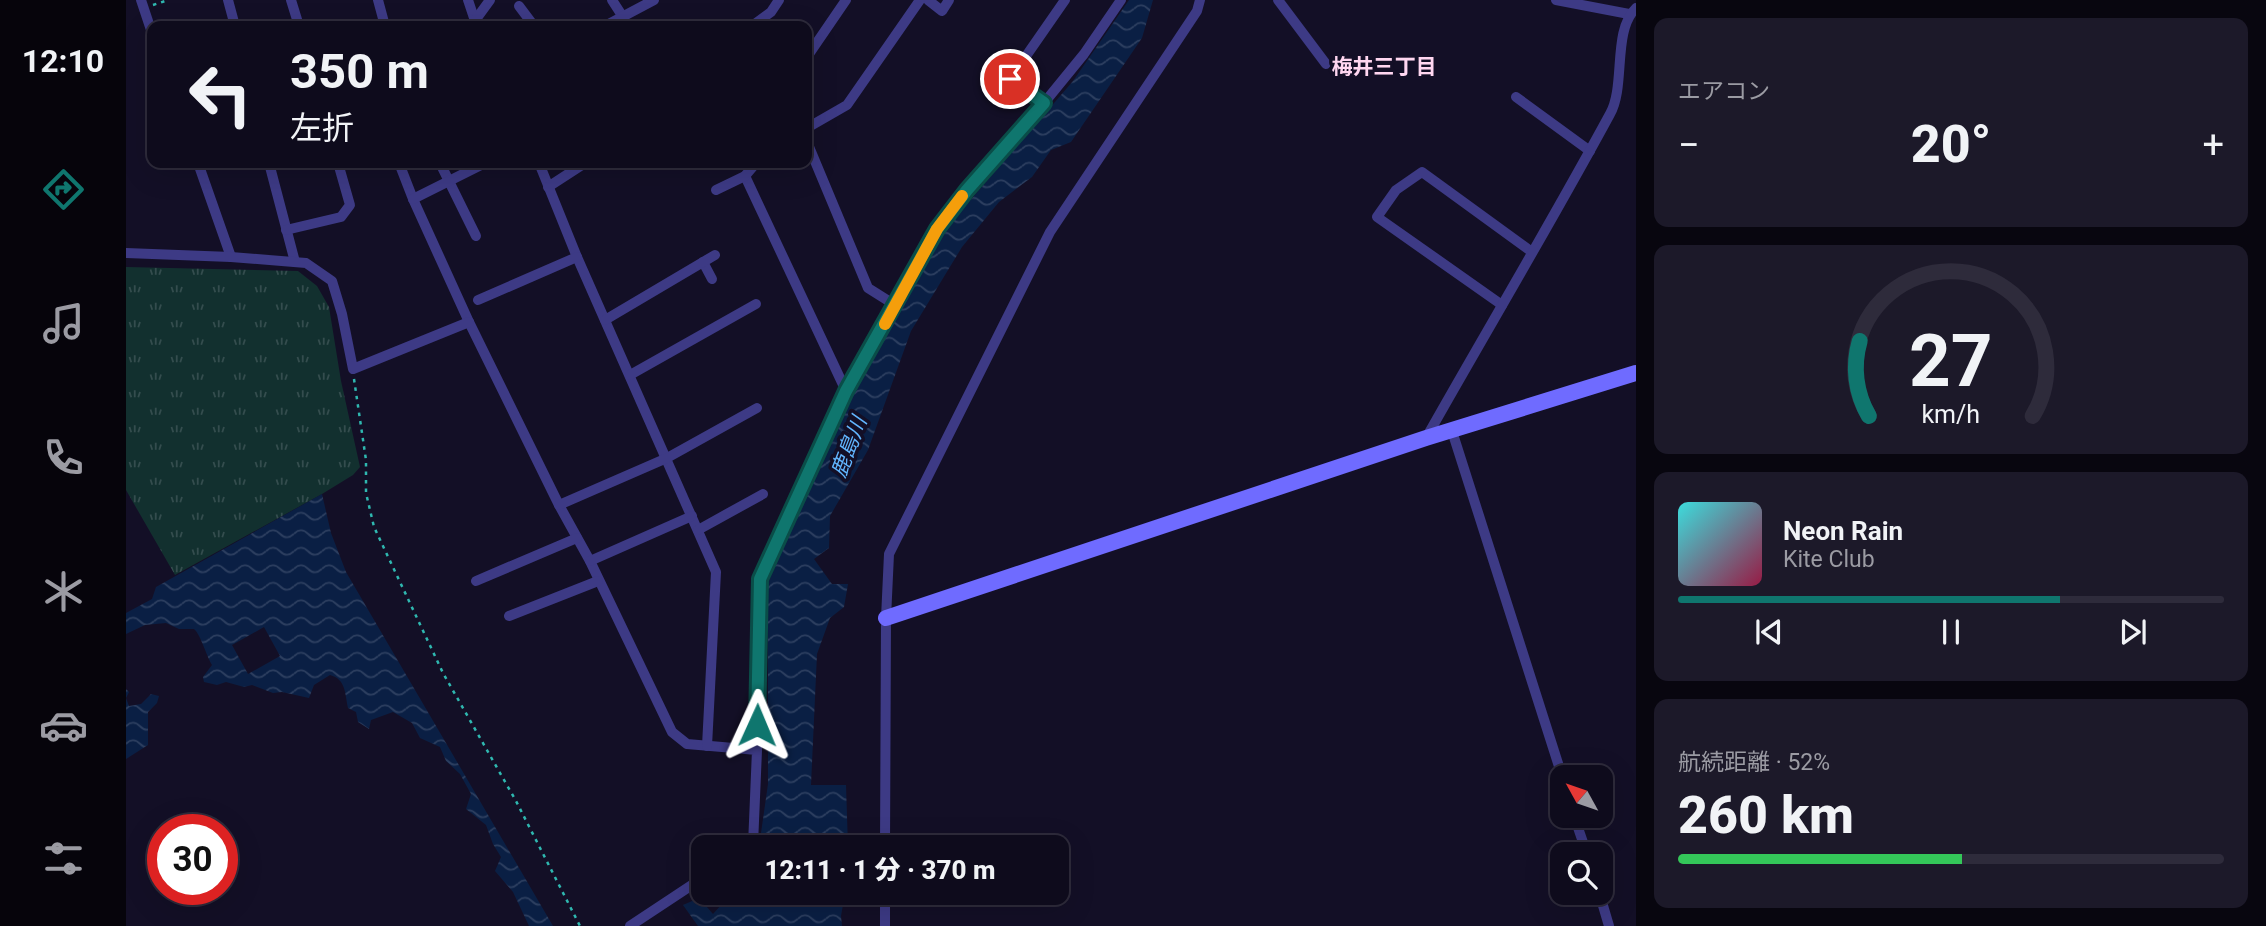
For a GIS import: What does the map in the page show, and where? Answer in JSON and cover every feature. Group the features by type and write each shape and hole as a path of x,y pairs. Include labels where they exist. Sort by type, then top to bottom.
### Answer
{"street":[{"path":"141,0 148,21"},
{"path":"228,0 233,21"},
{"path":"291,0 297,21"},
{"path":"378,0 384,21"},
{"path":"468,0 473,21"},
{"path":"476,21 490,0"},
{"path":"612,0 623,17"},
{"path":"615,21 654,0"},
{"path":"759,21 771,12 779,0"},
{"path":"812,50 846,0"},
{"path":"812,125 847,105 920,0"},
{"path":"928,0 942,11 949,0"},
{"path":"1044,103 1010,79 1065,0"},
{"path":"753,835 760,579 846,391 937,229 967,190 1084,54 1121,0"},
{"path":"885,835 886,618 889,554 1044,244 1196,11 1200,0"},
{"path":"1278,0 1326,64"},
{"path":"1426,438 1612,110 1632,11 1556,0"},
{"path":"519,5 530,21"},
{"path":"1527,105 1534,93"},
{"path":"1516,97 1590,150"},
{"path":"812,154 868,288 895,305"},
{"path":"200,168 231,257"},
{"path":"270,168 295,262"},
{"path":"286,230 341,217 350,205 339,168"},
{"path":"401,168 412,199 469,322 559,505 590,561 672,732 687,744 757,750"},
{"path":"443,168 476,236"},
{"path":"412,199 475,168"},
{"path":"541,168 577,257 716,572 707,746"},
{"path":"548,187 577,168"},
{"path":"716,190 745,176 751,168"},
{"path":"1502,305 1377,217 1396,190 1422,172 1532,252"},
{"path":"745,176 846,391"},
{"path":"126,253 306,263 332,281 342,314 352,369 469,322"},
{"path":"605,320 715,255"},
{"path":"478,300 577,257"},
{"path":"703,262 712,279"},
{"path":"662,270 670,282"},
{"path":"630,375 756,304"},
{"path":"886,618 1426,438 1636,373"},
{"path":"559,505 667,458 757,408"},
{"path":"1452,431 1559,765"},
{"path":"698,530 763,494"},
{"path":"590,561 692,516"},
{"path":"476,581 494,580 577,538"},
{"path":"509,616 598,581"},
{"path":"630,926 691,886"},
{"path":"885,905 885,926"},
{"path":"1603,905 1609,926"}],"path":[{"path":"352,369 366,460 366,494 374,527 443,673 516,801 580,926"}],"green space":[{"path":"126,267 298,271 317,286 329,307 341,381 360,467 353,475 322,494 175,575 126,490"}],"water":[{"name":"鹿島川","path":"1129,0 1153,0 1142,38 1071,142 1051,150 1032,177 999,202 962,247 911,331 868,450 830,516 829,548 814,559 832,584 848,584 844,607 830,618 817,654 811,785 846,785 848,835 761,835 768,784 768,583 849,396 949,225 1073,81"},
{"path":"322,494 331,533 346,572 553,926 529,926 513,892 495,871 501,857 486,825 466,809 471,794 460,774 446,761 440,747 420,738 412,723 393,712 371,720 369,729 358,722 356,712 348,708 342,684 330,675 314,685 309,698 282,692 273,693 252,685 244,687 226,682 217,685 204,682 203,677 212,665 194,629 179,629 166,623 145,625 126,634 126,613 152,599 156,587","holes":["264,627 280,656 248,674 232,645"]},
{"path":"151,694 159,696 157,703 148,712 148,745 126,759 126,698 129,706 141,704"},
{"path":"691,902 691,905 705,905 713,914 721,905 843,905 842,926 698,926 683,905"}],"slow traffic":[{"path":"885,324 937,229 962,196"}],"district":[{"name":"梅井三丁目","path":"1384,67"}],"route":[{"path":"757,725 760,579 846,391 937,229 967,190 1044,103 1010,79"}]}
